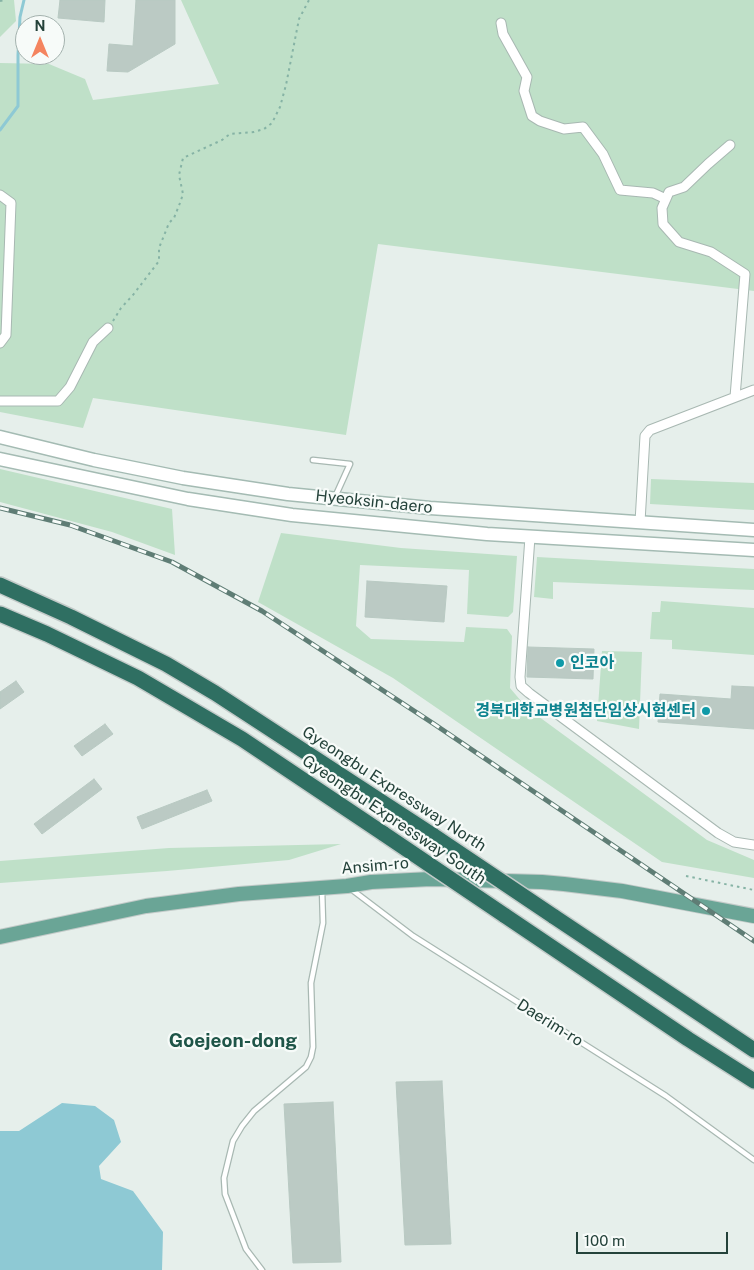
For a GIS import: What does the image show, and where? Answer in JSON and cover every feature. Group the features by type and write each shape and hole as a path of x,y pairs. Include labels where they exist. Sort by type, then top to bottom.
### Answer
{"highway":[{"name":"Gyeongbu Expressway North","path":"0,585 80,621 166,664 222,698 434,836 754,1050"},
{"name":"Gyeongbu Expressway South","path":"0,614 145,682 242,739 688,1039 754,1081"}],"main road":[{"name":"Hyeoksin-daero","path":"0,437 94,460 183,478 288,494 430,508 754,530"},
{"path":"0,459 188,499 292,515 487,534 754,550"},
{"name":"Ansim-ro","path":"0,936 146,906 239,894 347,886 371,882 431,879 542,882 622,891 748,915"}],"street":[{"path":"501,23 503,34 527,77 524,92 532,116 540,121 564,129 583,127 603,154 620,190 653,192 666,199"},
{"path":"730,145 684,187 669,192 662,208 663,224 679,242 711,252 745,274 735,397"},
{"path":"0,196 11,203 4,272 6,336 0,343"},
{"path":"0,401 58,401 70,387 93,342 108,328"},
{"path":"640,522 644,436 650,430 754,390"},
{"path":"530,537 520,677 522,686 528,693 718,832 734,842 754,845"},
{"path":"748,915 754,925"}],"lane":[{"path":"314,460 350,464 334,498"},
{"name":"Daerim-ro","path":"347,886 413,936 666,1096 754,1160"},
{"path":"262,1270 246,1249 225,1194 224,1178 233,1141 242,1126 254,1111 306,1067 311,1057 314,1047 311,982 323,923 322,888"}],"path":[{"path":"0,1 5,0"},
{"path":"108,328 121,308 133,296 159,261 159,248 169,223 174,218 183,194 179,174 183,158 222,140 230,134 254,132 264,129 272,123 282,100 299,19 309,0"},
{"path":"686,876 754,890"}],"green space":[{"path":"0,0 14,0 15,22 0,37"},
{"path":"181,0 754,0 754,291 378,244 346,435 93,398 83,428 0,412 0,63 51,65 85,79 93,100 219,84"},
{"path":"0,469 172,509 175,555 112,532 0,502"},
{"path":"651,479 754,483 754,510 650,504"},
{"path":"281,533 401,548 517,556 513,612 508,617 467,614 469,570 360,565 356,626 371,639 464,642 466,627 507,629 512,636 510,688 527,708 707,840 754,860 754,878 662,862 393,678 258,602"},
{"path":"537,557 754,569 754,590 553,582 553,599 534,597"},
{"path":"661,601 754,608 754,655 672,649 672,640 650,639 652,612 660,612"},
{"path":"602,651 642,652 639,729 597,721"},
{"path":"341,844 289,860 0,883 0,861 169,848"}],"water":[{"path":"62,1103 95,1106 114,1120 121,1142 99,1166 101,1179 133,1191 163,1232 162,1270 0,1270 0,1131 19,1131"}],"building":[{"path":"60,0 105,0 104,22 65,19 65,15 58,15"},
{"path":"136,0 175,0 175,44 128,72 107,71 109,44 133,46"},
{"path":"367,581 447,586 444,622 365,617"},
{"name":"인코아","path":"528,647 594,649 593,679 527,677"},
{"path":"16,681 24,692 0,709 0,692"},
{"name":"경북대학교병원첨단임상시험센터","path":"732,686 754,687 754,729 658,722 660,694 731,699"},
{"path":"105,724 113,734 82,756 74,746"},
{"path":"94,779 102,789 42,834 34,824"},
{"path":"207,790 212,801 142,829 137,817"},
{"path":"442,1081 451,1244 405,1245 396,1082"},
{"path":"333,1102 341,1262 293,1263 284,1104"}],"waterway":[{"path":"0,130 18,106 20,17 24,0"}],"railway":[{"path":"0,508 70,525 172,562 262,611 434,724 754,941"}],"place":[{"name":"인코아","path":"560,663"},
{"name":"경북대학교병원첨단임상시험센터","path":"706,711"}],"district":[{"name":"Goejeon-dong","path":"233,1041"}]}
